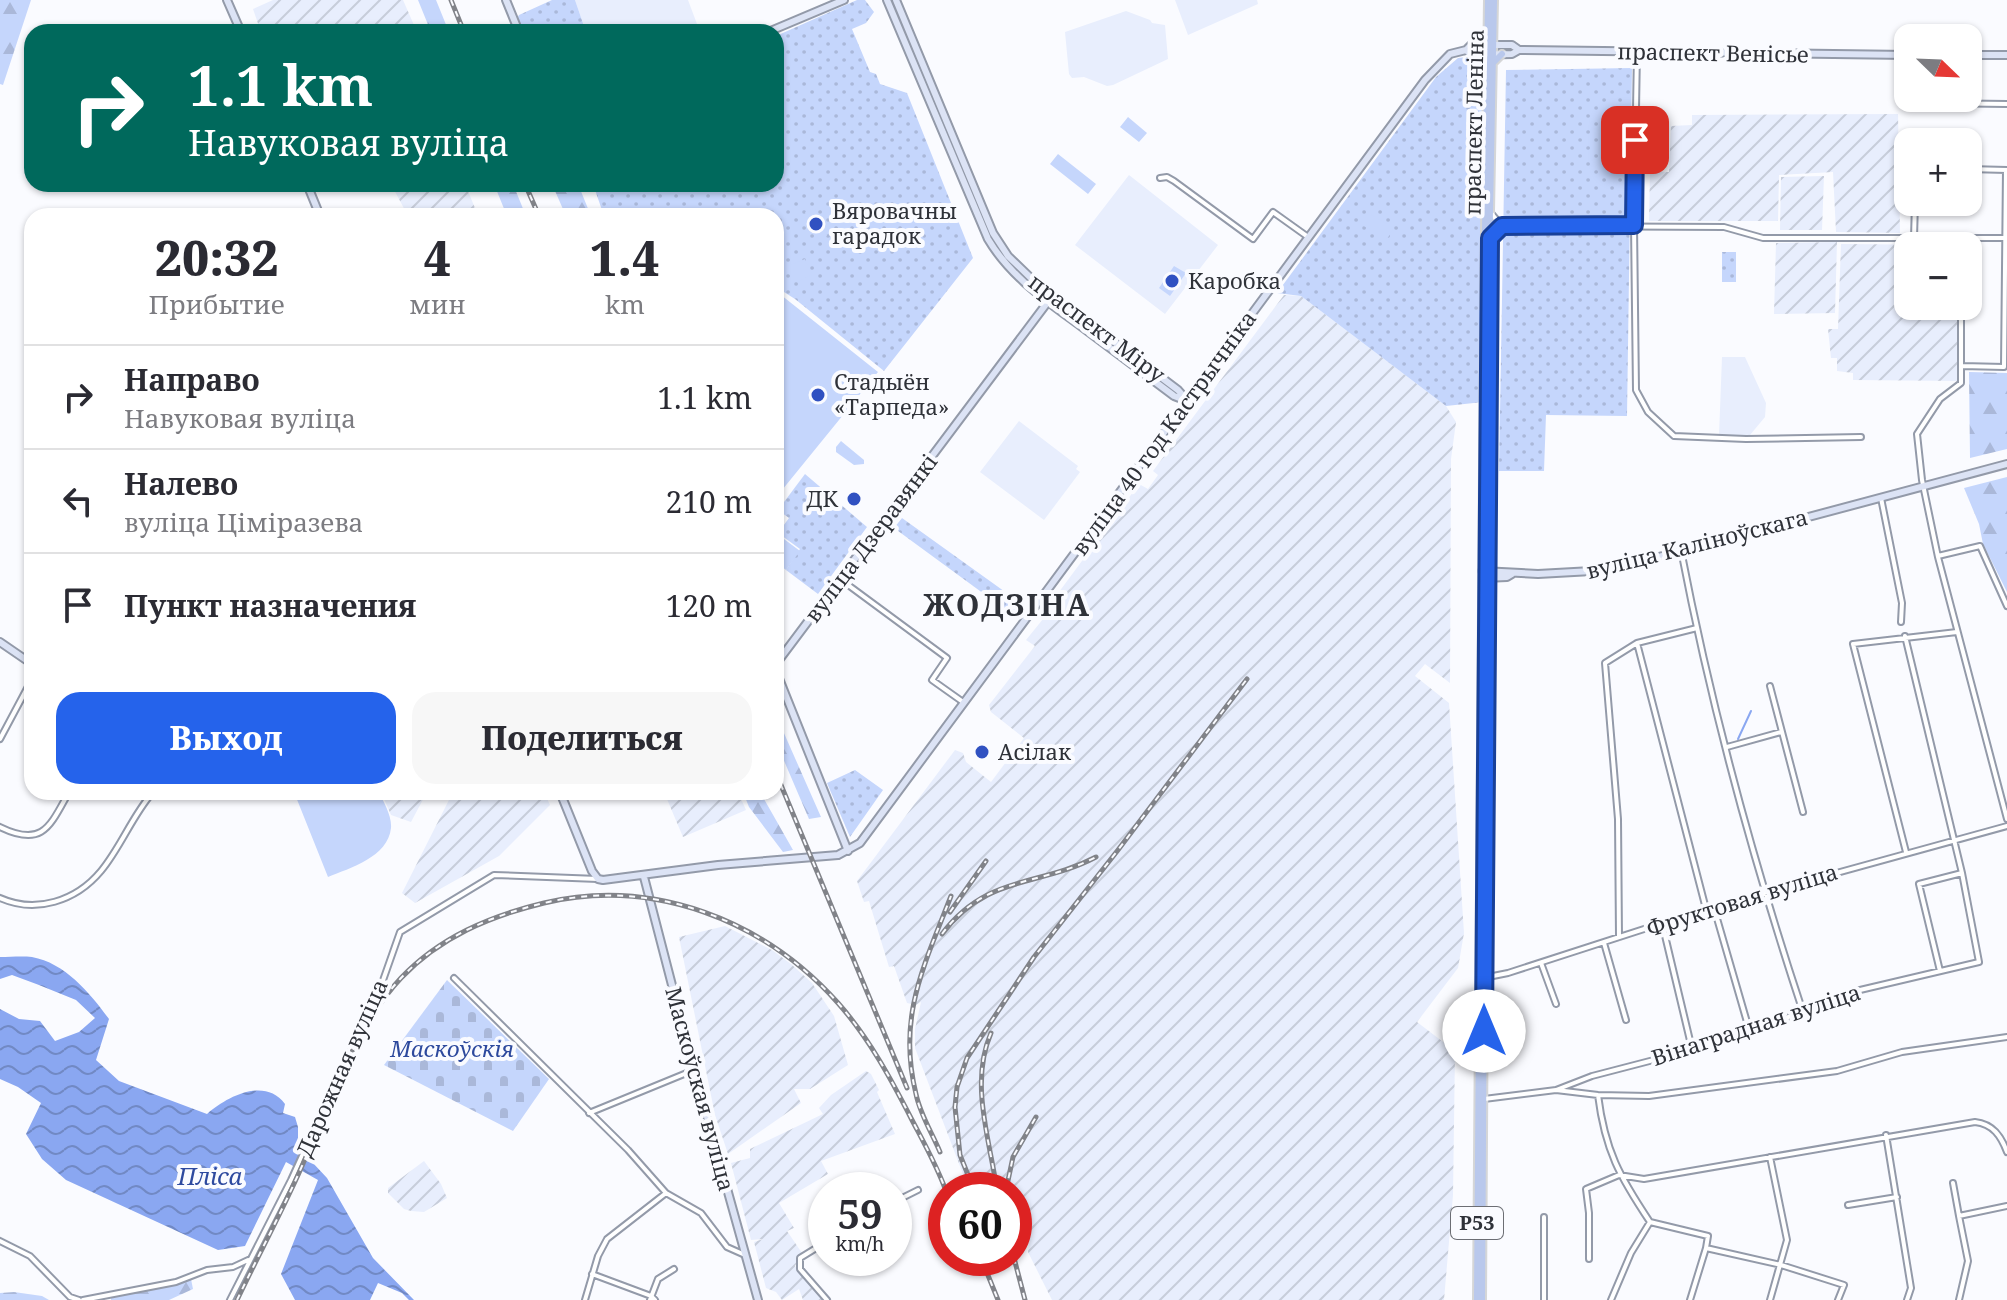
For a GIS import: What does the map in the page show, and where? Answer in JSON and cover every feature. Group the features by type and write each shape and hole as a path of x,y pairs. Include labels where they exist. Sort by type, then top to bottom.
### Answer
{"main road":[{"path":"227,0 238,24"},
{"path":"506,0 516,24"},
{"path":"784,25 844,0"},
{"name":"праспект Міру","path":"887,0 1001,246 1050,299 1154,376 1178,390 1187,401"},
{"name":"праспект Міру","path":"896,0 938,114"},
{"name":"праспект Леніна","path":"1485,574 1492,57 1488,0"},
{"name":"праспект Леніна","path":"1491,45 1494,0"},
{"name":"вуліца 40 год Кастрычніка","path":"848,851 860,843 1425,80 1450,54 1466,50 1471,45 1491,45"},
{"name":"праспект Венісье","path":"1491,45 1512,45 1519,50"},
{"path":"1466,50 1471,55 1492,57"},
{"name":"праспект Венісье","path":"1492,57 1519,50 1894,55"},
{"path":"1982,55 2007,55"},
{"name":"праспект Леніна","path":"1480,1300 1492,57"},
{"name":"вуліца Дзеравянкі","path":"784,653 840,578 886,524 893,509 1050,299"},
{"name":"вуліца Каліноўскага","path":"1485,574 1597,572 2007,464"},
{"path":"893,509 900,514"},
{"path":"0,642 24,658"},
{"path":"563,800 588,863 598,879 644,877 718,865 808,859 848,851 784,691"},
{"name":"Маскоўская вуліца","path":"644,877 758,1300"}],"street":[{"path":"1637,51 1634,225 1636,390 1648,412 1674,436 1746,439 1861,437"},
{"path":"1982,103 2007,104"},
{"path":"1962,366 2004,367 2006,170 1982,169"},
{"path":"1160,178 1167,177 1174,181 1253,239 1273,212 1308,237"},
{"path":"1491,213 1502,226"},
{"path":"1490,238 1502,226 1634,225 1724,227 1763,238 1894,238"},
{"path":"1982,239 2006,238"},
{"path":"1961,320 1961,383 1940,399 1917,434 1922,485 1938,557 2007,819"},
{"path":"1881,498 1902,603 1901,622"},
{"path":"1938,557 1980,546 2007,606"},
{"path":"1681,549 1697,628 1763,892 1803,1012"},
{"path":"840,578 947,658 932,680 963,702"},
{"path":"1619,937 1618,819 1605,663 1637,643 1697,628"},
{"path":"1906,852 1853,644 1957,632"},
{"name":"Вінаградная вуліца","path":"1556,1090 1592,1076 1692,1050 1803,1012 1843,994 1979,962 1962,873 1905,636"},
{"path":"1637,643 1706,909"},
{"path":"1770,686 1803,812"},
{"path":"0,739 24,694"},
{"path":"1727,747 1781,732"},
{"path":"0,827 15,834 41,834 50,826 65,800"},
{"path":"0,898 18,905 43,905 62,900 82,888 101,871 146,800"},
{"name":"Фруктовая вуліца","path":"1482,978 1541,963 1763,892 2007,826"},
{"path":"1940,972 1919,884 1962,873"},
{"name":"Дарожная вуліца","path":"230,1300 375,1003 400,932 494,875 598,879"},
{"path":"1714,907 1749,1029"},
{"path":"1662,923 1692,1050"},
{"path":"1604,943 1626,1020"},
{"path":"1541,963 1556,1004"},
{"path":"454,978 628,1150 666,1193 701,1213 727,1247 745,1255"},
{"path":"1481,1099 1556,1090 1649,1096 1837,1071 1902,1052 2007,1037"},
{"path":"589,1113 694,1070"},
{"path":"1598,1095 1601,1123 1619,1175 1650,1222 1708,1236 1690,1300"},
{"path":"1589,1259 1586,1189 1619,1175 1644,1179 1975,1122 1985,1123 2003,1142 2007,1152"},
{"path":"1886,1135 1915,1300"},
{"path":"1770,1157 1787,1240 1770,1300"},
{"path":"1953,1183 1968,1261 1959,1300"},
{"path":"912,1193 918,1190"},
{"path":"585,1300 598,1256 607,1239 666,1193"},
{"path":"1848,1205 1897,1197"},
{"path":"1959,1216 2007,1206"},
{"path":"1544,1217 1544,1300"},
{"path":"1611,1300 1631,1253 1650,1222"},
{"path":"0,1241 30,1256 70,1297 81,1300 176,1282 207,1270 233,1267 250,1259"},
{"path":"1706,1248 1781,1265 1844,1285 1838,1300"},
{"path":"808,1253 800,1258 800,1269 827,1300"},
{"path":"592,1274 652,1299 662,1274 674,1269"},
{"path":"1907,1300 1911,1288"}],"shaded area":[{"path":"273,0 403,0 414,24 258,24 253,9"},
{"path":"575,0 688,0 697,24 583,24"},
{"path":"1175,0 1257,0 1258,4 1188,35"},
{"path":"1126,11 1152,23 1165,25 1168,59 1113,85 1107,86 1084,77 1072,78 1065,32"},
{"path":"1898,114 1898,128 1894,128 1894,216 1900,216 1900,232 1836,232 1833,172 1779,175 1778,221 1649,221 1650,172 1669,172 1671,126 1692,125 1692,115"},
{"path":"1129,175 1218,245 1165,314 1075,245"},
{"path":"1824,176 1822,230 1780,230 1781,177"},
{"path":"395,192 468,192 475,208 404,208"},
{"path":"1837,242 1835,313 1774,314 1776,243"},
{"path":"1841,244 1894,244 1894,320 1959,320 1959,381 1853,380 1853,373 1837,371 1837,358 1831,358 1828,329 1838,329"},
{"path":"1284,295 1301,296 1446,406 1456,422 1451,459 1450,683 1425,664 1415,676 1449,703 1464,933 1458,968 1417,1022 1455,1051 1453,1195 1444,1300 1052,1300 1032,1260 1032,1172 962,1172 915,1048 915,1029 921,1002 916,1005 907,1003 894,966 889,967 869,901 864,902 857,881 955,750 963,753 966,762 991,782 1024,738 991,712 989,705 1035,646 1026,640 1056,603 1053,600 1139,484 1148,489 1158,475 1153,471"},
{"path":"1722,357 1745,357 1766,403 1765,417 1750,435 1719,436"},
{"path":"1019,421 1078,466 1076,469 1080,472 1044,520 980,472"},
{"path":"384,800 423,800 411,822 391,815"},
{"path":"449,800 548,800 550,805 499,856 415,903 402,893"},
{"path":"667,800 742,800 746,810 683,837"},
{"path":"725,926 772,950 812,983 834,1016 848,1065 810,1089 794,1089 801,1103 728,1154 715,1115 679,937"},
{"path":"866,1071 871,1074 895,1134 821,1161 827,1172 808,1172 808,1186 779,1203 794,1228 787,1231 802,1253 795,1266 824,1300 803,1300 799,1289 782,1300 776,1292 766,1288 754,1242 763,1239 751,1240 731,1163 750,1158 750,1149 823,1114 819,1108 831,1095"},
{"path":"424,1161 447,1198 424,1212 404,1209 388,1193 388,1188"}],"green space":[{"path":"0,0 31,0 3,85 0,84"},
{"path":"418,0 436,0 446,24 428,24"},
{"path":"552,0 575,0 583,24 518,24 519,15"},
{"path":"857,0 865,0 874,12 866,23 852,29 870,72 876,74 880,84 907,93 973,258 884,371 784,292 784,208 601,208 596,192 784,192 784,32"},
{"path":"1475,56 1483,59 1484,64 1483,402 1446,406 1301,296 1277,293 1436,77 1458,58"},
{"path":"1632,68 1627,416 1546,415 1544,471 1499,471 1506,70"},
{"path":"1128,117 1147,133 1139,142 1120,127"},
{"path":"1058,154 1096,184 1088,194 1050,164"},
{"path":"497,192 516,192 523,208 504,208"},
{"path":"556,192 581,192 588,208 562,208"},
{"name":"Вяровачны гарадок","path":"815,208 827,236 817,239 805,212"},
{"path":"1370,214 1394,228 1387,239 1364,226"},
{"path":"1722,252 1736,252 1736,282 1722,282"},
{"path":"805,259 812,275 796,282 788,266"},
{"name":"Каробка","path":"1174,266 1186,273 1170,296 1159,288"},
{"name":"Стадыён «Тарпеда»","path":"784,297 878,372 784,488"},
{"path":"1969,372 2007,373 2007,449 1970,458"},
{"path":"841,441 864,460 864,464 854,465 836,452"},
{"path":"805,474 867,527 818,594 786,570 800,549 784,537 784,525 789,518 784,514 784,502"},
{"path":"2007,477 2007,592 1983,544 1979,524 1964,488"},
{"path":"902,518 1008,594 1020,598 1017,609 1010,613 894,528"},
{"path":"784,539 800,551 786,570 784,568"},
{"path":"784,733 821,817 809,819 784,761"},
{"path":"855,770 883,790 850,837 827,783"},
{"path":"297,800 383,800 391,828 383,847 367,860 328,877"},
{"path":"746,800 765,800 793,850 783,852"},
{"name":"Маскоўскія","path":"447,980 549,1079 513,1131 384,1065"},
{"path":"191,1279 193,1289 169,1300 111,1300 111,1297"},
{"path":"14,1292 49,1300 0,1300 0,1293"}],"water":[{"name":"Пліса","path":"0,957 44,960 66,972 85,990 109,1019 96,1060 119,1081 207,1114 225,1101 246,1092 267,1092 277,1096 285,1104 283,1113 295,1117 298,1147 327,1178 373,1258 414,1300 378,1283 370,1300 295,1300 281,1274 318,1180 286,1162 245,1246 218,1250 66,1180 42,1159 26,1134 41,1103 0,1079 0,1009 19,1019 40,1021 55,1041 79,1032 95,1018 76,1000 12,975 0,979"}],"waterway":[{"path":"1738,739 1751,711"}],"railway":[{"path":"451,0 461,24"},
{"path":"528,192 536,208"},
{"path":"967,1172 960,1155 955,1107 957,1087 967,1058 1034,957 1247,679"},
{"path":"784,792 907,1088"},
{"path":"942,934 959,915 995,891 1096,857"},
{"path":"950,912 986,861"},
{"path":"237,1300 291,1191 355,1046 384,998 416,964 449,940 504,914 544,903 585,896 626,896 665,901 704,912 741,928 776,949 809,974 849,1016 888,1074 938,1172"},
{"path":"940,1152 918,1101 910,1040 916,992 951,896"},
{"path":"991,1033 985,1051 981,1087 994,1172"},
{"path":"1010,1172 1013,1157 1036,1117"},
{"path":"988,1276 998,1300"},
{"path":"1019,1276 1025,1300"}],"place":[{"name":"Вяровачны гарадок","path":"816,224"},
{"name":"Каробка","path":"1172,281"},
{"name":"Стадыён «Тарпеда»","path":"818,395"},
{"name":"ДК","path":"854,499"},
{"name":"Асілак","path":"982,752"}],"district":[{"name":"ЖОДЗІНА","path":"1007,606"}],"route":[{"path":"1484,1031 1490,238 1502,226 1634,225 1635,140"}]}
